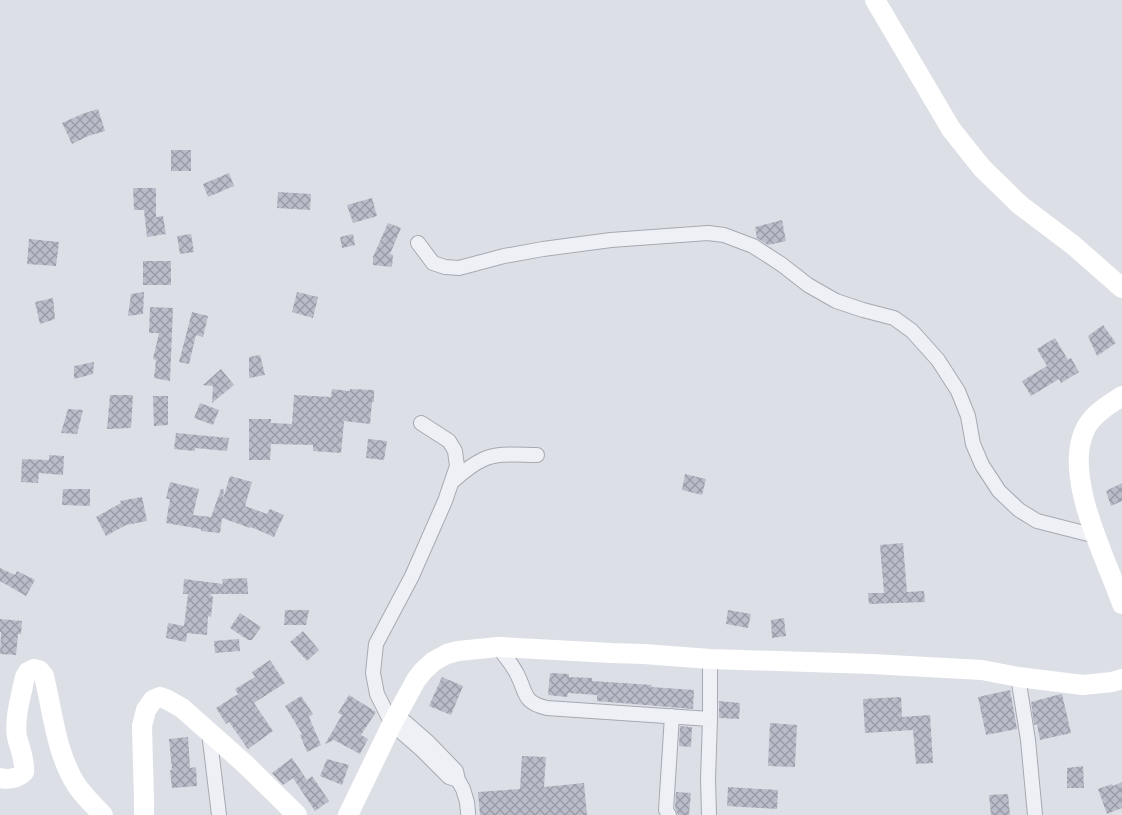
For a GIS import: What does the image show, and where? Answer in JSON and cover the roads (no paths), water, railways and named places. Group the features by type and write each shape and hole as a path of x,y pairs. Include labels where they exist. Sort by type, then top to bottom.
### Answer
{"street":[{"path":"875,0 952,129 982,168 1020,205 1073,245 1122,288"},
{"path":"418,243 432,263 445,268 459,268 504,256 611,240 708,233 724,235 753,246 781,264 808,285 836,301 894,318 912,331 938,360 958,391 968,416 973,444 982,465 999,491 1020,510 1037,521 1096,536"},
{"path":"1122,396 1091,420 1084,432 1079,450 1079,472 1082,492 1096,536 1122,604"},
{"path":"421,422 449,441 455,451 457,466 453,481 412,576 376,644 373,673 377,694 392,718 449,777 458,780 467,802 468,813"},
{"path":"453,481 484,458 500,455 537,455"},
{"path":"498,647 518,676 524,694 539,706 710,719"},
{"path":"348,815 392,718 416,680 434,661 458,650 498,647 644,654 710,660 882,664 982,670 1018,677 1083,685 1112,682 1122,678"},
{"path":"709,815 710,660"},
{"path":"0,778 15,778 24,772 18,737 18,717 25,678 28,672 34,669 39,670 44,676 56,732 69,772 84,795 103,815"},
{"path":"1018,677 1028,740 1035,815"},
{"path":"144,815 142,726 146,710 153,700 160,697 182,708 245,764 297,815"},
{"path":"669,815 666,810 672,716"},
{"path":"209,732 219,815"}]}
